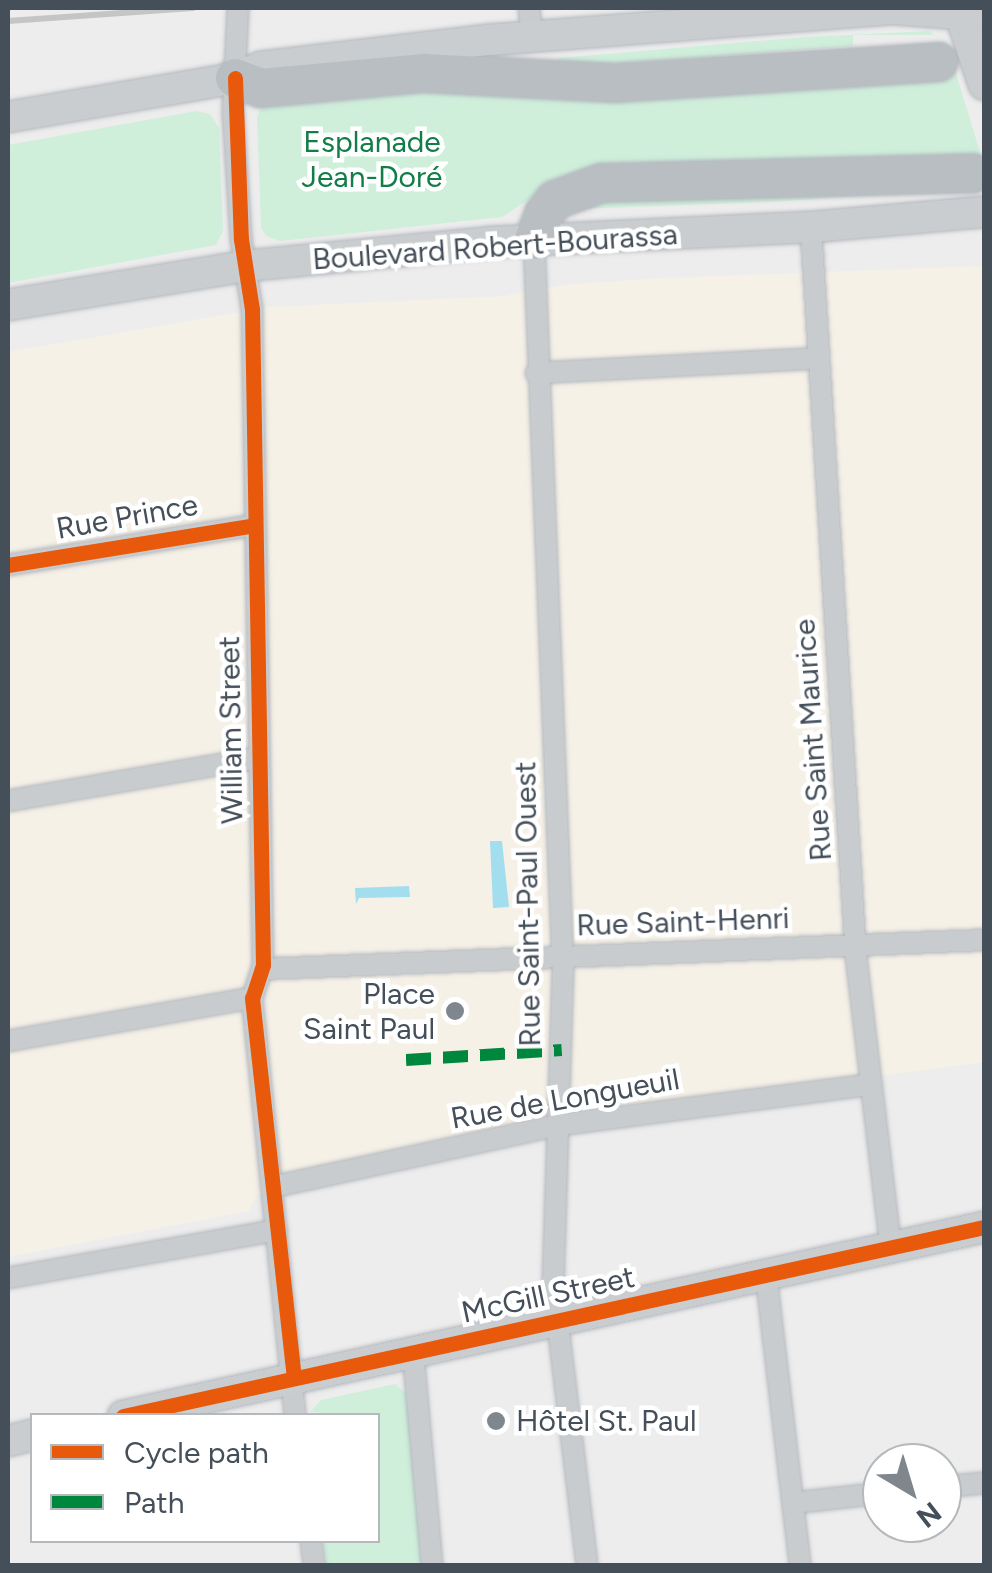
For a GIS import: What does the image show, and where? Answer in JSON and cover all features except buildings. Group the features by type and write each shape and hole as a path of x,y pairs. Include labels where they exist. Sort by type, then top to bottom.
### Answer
{"highway":[{"path":"235,78 261,88 368,76 440,73 615,84 938,62"},
{"path":"534,240 544,214 556,200 576,189 610,182 973,173"}],"main road":[{"path":"8,117 530,22 803,11 967,12 984,85"},
{"name":"Boulevard Robert-Bourassa","path":"8,306 245,266 534,240 811,227 984,212"},
{"name":"McGill Street","path":"136,1413 984,1227"}],"street":[{"name":"William Street","path":"238,8 234,120 252,309 263,969 252,998 294,1378 294,1413"},
{"name":"Rue Saint Maurice","path":"811,227 856,946 891,1248"},
{"name":"Rue Saint-Paul Ouest","path":"534,240 536,373 562,956 553,1284 587,1566"},
{"path":"536,373 819,358"},
{"name":"Rue Prince","path":"8,565 255,524"},
{"path":"8,801 258,758"},
{"name":"Rue Saint-Henri","path":"263,969 984,940"},
{"path":"8,1041 252,998"},
{"name":"Rue de Longueuil","path":"272,1187 560,1126 870,1084"},
{"path":"8,1278 277,1230"},
{"path":"766,1275 800,1566"},
{"path":"414,1352 432,1566"},
{"path":"793,1502 862,1496"}],"shaded area":[{"path":"984,266 984,1062 549,1121 548,1139 257,1194 249,1211 8,1257 8,352 269,307 505,296 563,285 661,278"}],"green space":[{"path":"929,31 934,35 853,35 853,46 627,63 559,65 558,58 806,37"},
{"name":"Esplanade Jean-Doré","path":"946,41 984,165 543,190 502,217 280,241 266,236 261,228 257,118 262,104"},
{"name":"Esplanade Jean-Doré","path":"196,111 210,114 219,128 223,231 216,245 8,283 8,145"},
{"path":"907,193 770,202 574,209 587,200"},
{"path":"395,1384 408,1395 424,1565 326,1565 323,1543 380,1543 380,1413 310,1412 321,1400"}],"water":[{"path":"490,841 502,841 509,907 493,908"},
{"path":"409,886 410,897 359,898 356,904 355,888"}],"railway":[{"path":"8,21 193,8"}],"marked path":[{"path":"406,1060 562,1050"}],"cycle path":[{"path":"235,78 241,239 252,309 263,965 252,998 294,1378"},
{"path":"8,565 255,525"},
{"path":"137,1413 984,1227"}],"place":[{"name":"Place Saint Paul","path":"455,1011"},
{"name":"Hôtel St. Paul","path":"496,1421"}]}
